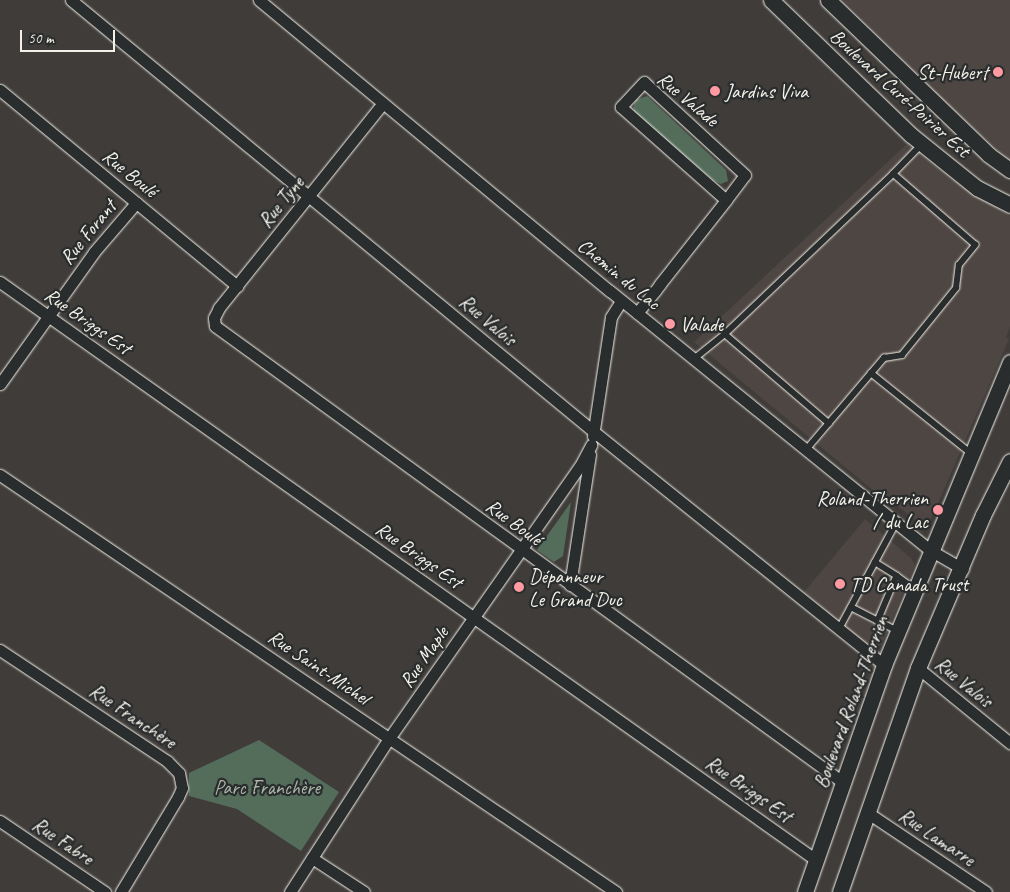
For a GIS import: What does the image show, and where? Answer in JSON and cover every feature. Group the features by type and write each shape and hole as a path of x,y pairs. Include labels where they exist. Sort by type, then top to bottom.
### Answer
{"main road":[{"name":"Boulevard Curé-Poirier Est","path":"771,0 922,144 977,188 1010,205"},
{"name":"Boulevard Curé-Poirier Est","path":"828,0 989,155 1010,170"},
{"name":"Boulevard Roland-Therrien","path":"804,892 841,781 884,665 930,550 1010,362"},
{"path":"844,890 868,813 918,668 962,569 983,515 1010,461"}],"street":[{"name":"Rue Valois","path":"71,0 594,431 884,665"},
{"name":"Chemin du Lac","path":"259,0 637,313 806,450 930,550 962,569"},
{"name":"Rue Valade","path":"637,313 746,175 644,82 621,107 726,200"},
{"name":"Rue Boulé","path":"0,90 237,286"},
{"name":"Rue Tyne","path":"215,326 215,314 383,103"},
{"name":"Rue Forant","path":"0,384 102,242 136,203"},
{"name":"Rue Briggs Est","path":"0,282 816,860"},
{"name":"Rue Maple","path":"570,585 611,317 622,300"},
{"name":"Rue Boulé","path":"215,326 841,781"},
{"name":"Rue Maple","path":"290,892 390,737 521,550 591,445"},
{"name":"Rue Saint-Michel","path":"0,475 390,737 616,892"},
{"name":"Rue Franchère","path":"0,650 167,761 179,774 182,788 178,797 120,892"},
{"name":"Rue Valois","path":"918,668 1010,743"},
{"name":"Rue Lamarre","path":"868,813 986,892"},
{"name":"Rue Fabre","path":"0,821 105,892"},
{"path":"312,858 364,892"}],"lane":[{"path":"694,359 725,334 922,144"},
{"path":"806,450 884,358 902,356 956,288 959,265 975,245 893,174"},
{"path":"725,334 829,423"},
{"path":"872,373 972,453"},
{"path":"839,629 896,522"},
{"path":"875,562 914,589"},
{"path":"878,621 897,576"},
{"path":"851,607 898,631"}],"shaded area":[{"path":"843,0 1010,0 1010,161 964,120"},
{"path":"907,144 951,179 1010,216 1010,327 1006,337 1009,339 930,522 922,525 893,503 891,505 694,342"},
{"path":"865,519 911,558 915,565 882,644 876,648 866,644 804,592"}],"green space":[{"path":"647,96 726,170 728,181 721,184 713,180 636,115 633,108 636,100"},
{"path":"571,502 563,556 554,562 537,550"},
{"name":"Parc Franchère","path":"259,740 339,792 301,851 237,809 189,796 189,773"}],"place":[{"name":"St-Hubert","path":"998,72"},
{"name":"Jardins Viva","path":"715,91"},
{"name":"Valade","path":"670,324"},
{"name":"Roland-Therrien / du Lac","path":"938,510"},
{"name":"TD Canada Trust","path":"840,584"},
{"name":"Dépanneur Le Grand Duc","path":"519,587"}]}
